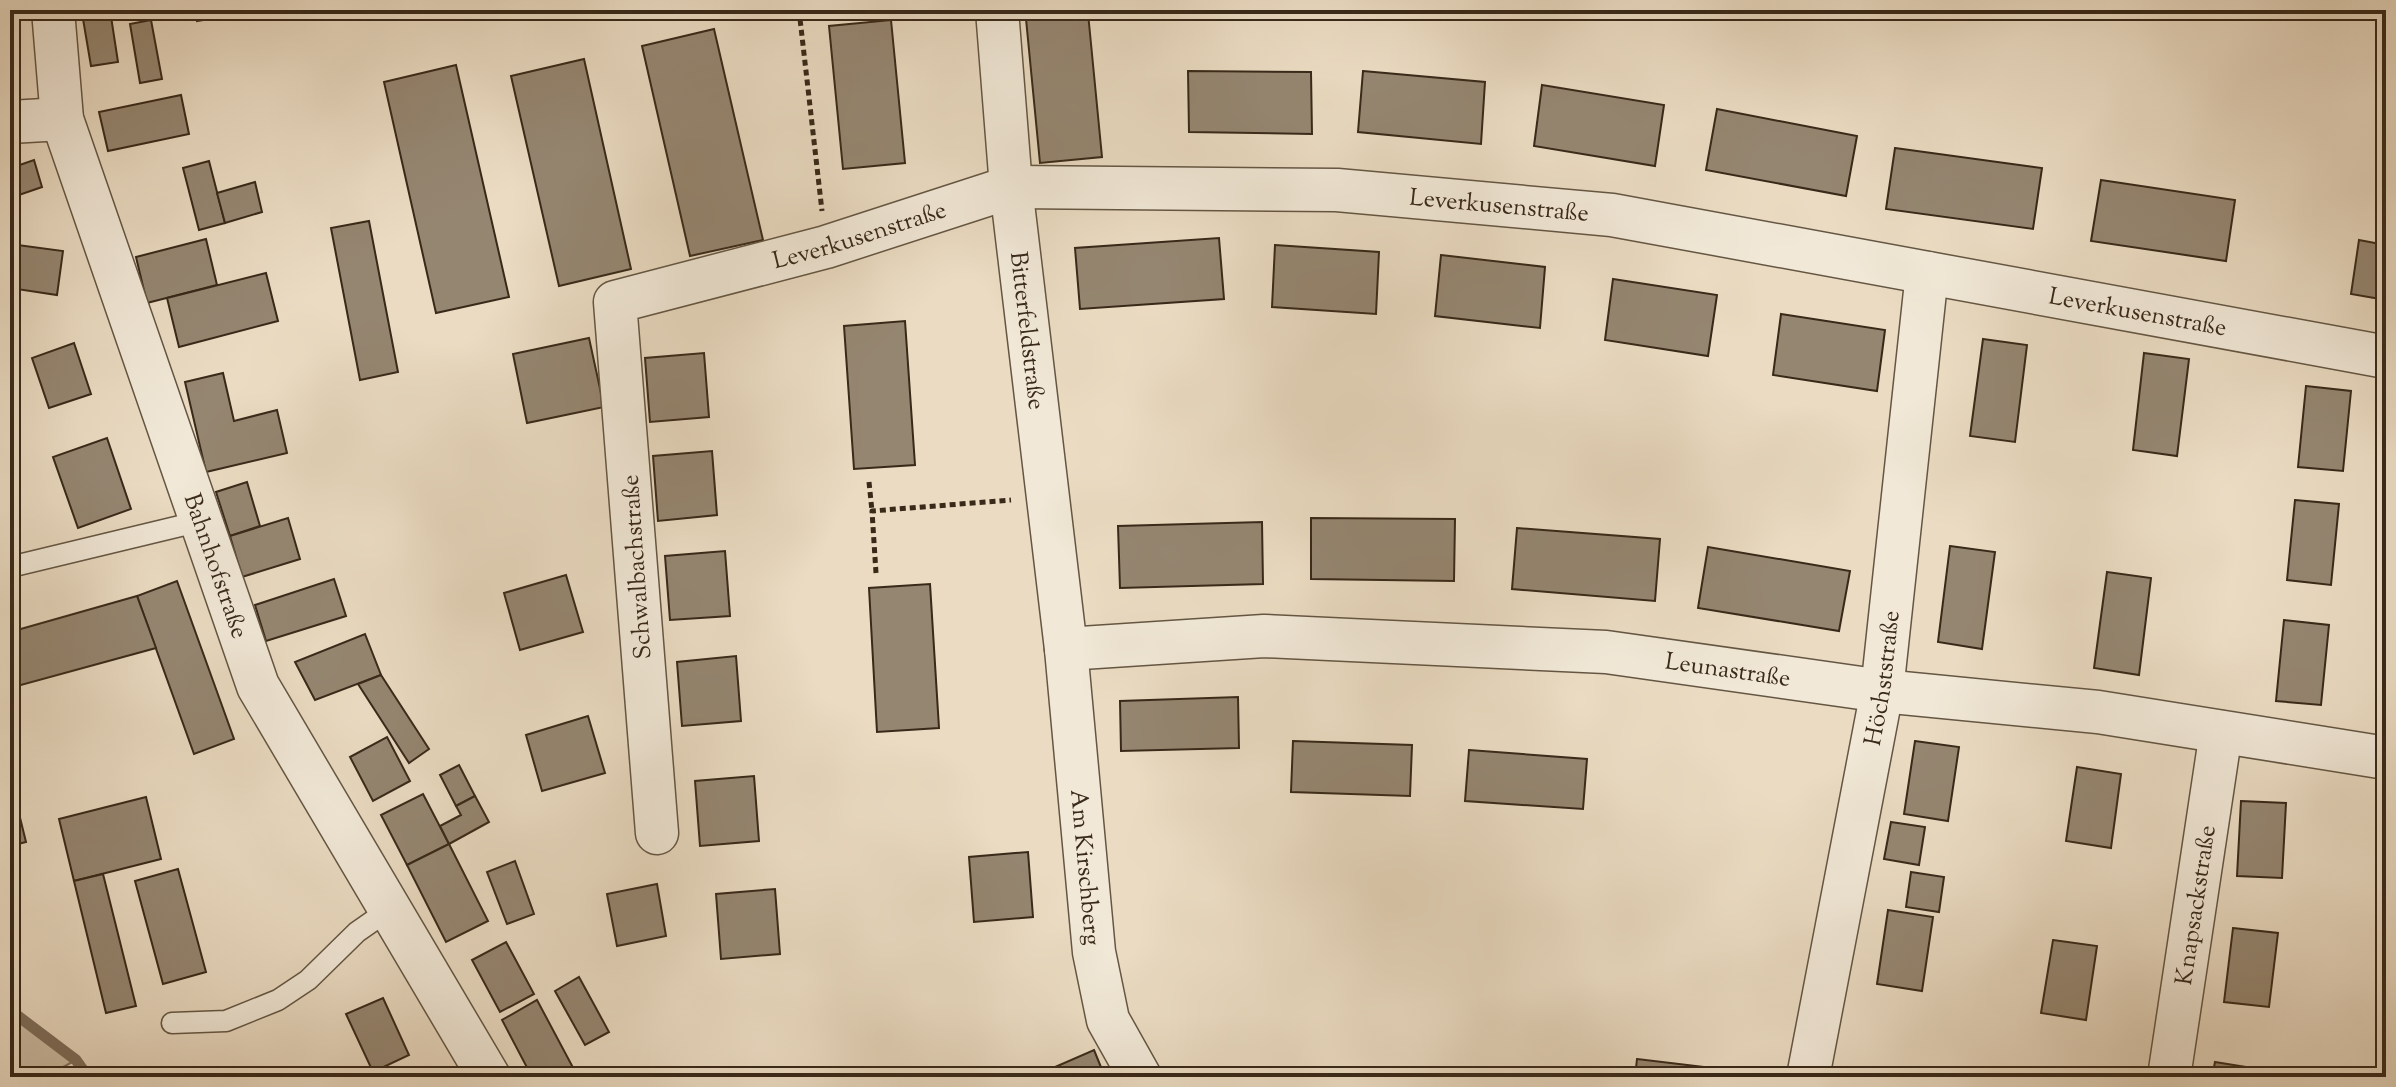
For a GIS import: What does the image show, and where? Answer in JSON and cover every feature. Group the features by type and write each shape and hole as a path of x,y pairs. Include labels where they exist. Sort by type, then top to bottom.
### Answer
{"street":[{"name":"Bahnhofstraße","path":"53,10 62,119 258,686 485,1076"},
{"name":"Bitterfeldstraße","path":"997,10 1011,187 1066,649"},
{"path":"10,122 62,119"},
{"name":"Leverkusenstraße","path":"615,302 826,247 1011,187 1337,190 1612,215 2386,357"},
{"name":"Höchststraße","path":"1808,1077 1882,691 1927,273"},
{"name":"Schwalbachstraße","path":"615,302 657,833"},
{"name":"Leunastraße","path":"1066,649 1264,636 1606,652 1882,691 2098,712 2386,758"},
{"name":"Am Kirschberg","path":"1066,649 1094,952 1108,1020 1140,1077"},
{"name":"Knapsackstraße","path":"2169,1077 2221,732"}],"lane":[{"path":"10,567 201,521"},
{"path":"172,1023 226,1021 278,1000 308,980 357,932 390,909"}],"path":[{"path":"799,10 826,247"},
{"path":"869,482 876,573"},
{"path":"872,511 1048,497"}],"shaded area":[{"path":"10,1010 76,1060 45,1077 10,1077"}],"building":[{"path":"110,10 118,62 91,66 82,13"},
{"path":"195,10 261,10 197,21"},
{"path":"1088,13 1102,157 1040,163 1026,19"},
{"path":"151,20 162,79 140,83 130,24"},
{"path":"891,20 905,163 843,169 829,26"},
{"path":"714,29 763,240 690,256 642,46"},
{"path":"584,59 631,269 559,286 511,76"},
{"path":"456,65 509,297 436,313 384,82"},
{"path":"1188,71 1311,72 1312,134 1189,132"},
{"path":"1363,71 1485,82 1481,144 1358,132"},
{"path":"1542,85 1664,105 1655,166 1534,146"},
{"path":"181,95 189,134 108,151 99,112"},
{"path":"1717,109 1857,136 1846,196 1706,170"},
{"path":"1895,148 2042,168 2033,229 1886,209"},
{"path":"34,160 42,187 19,195 11,168"},
{"path":"209,161 225,223 199,230 183,168"},
{"path":"2101,180 2235,200 2226,261 2091,241"},
{"path":"255,182 262,212 225,223 217,193"},
{"path":"369,221 398,372 360,380 331,228"},
{"path":"1219,238 1224,299 1080,309 1075,248"},
{"path":"206,239 217,285 147,303 136,257"},
{"path":"2359,240 2386,245 2386,300 2351,294"},
{"path":"10,244 63,251 57,295 10,288"},
{"path":"1275,245 1379,252 1376,314 1272,307"},
{"path":"1441,255 1545,267 1540,328 1435,316"},
{"path":"266,273 278,321 179,347 167,298"},
{"path":"1613,279 1717,295 1708,356 1605,340"},
{"path":"1781,314 1885,330 1877,391 1773,375"},
{"path":"905,321 915,465 854,469 844,326"},
{"path":"589,338 604,407 527,423 513,354"},
{"path":"1983,339 2027,345 2015,442 1970,436"},
{"path":"74,343 91,394 49,408 32,358"},
{"path":"704,353 709,417 650,422 645,358"},
{"path":"2144,353 2189,359 2177,456 2133,450"},
{"path":"223,373 234,421 277,410 287,453 206,472 185,382"},
{"path":"2306,386 2351,391 2343,471 2298,467"},
{"path":"107,438 131,509 78,528 53,457"},
{"path":"712,451 717,515 658,521 653,456"},
{"path":"247,482 260,526 230,536 216,492"},
{"path":"2295,500 2339,504 2331,585 2287,580"},
{"path":"288,518 300,559 242,577 230,536"},
{"path":"1311,518 1455,519 1454,581 1311,579"},
{"path":"1262,522 1263,584 1120,588 1118,526"},
{"path":"1517,528 1660,539 1655,601 1512,589"},
{"path":"1950,546 1995,552 1982,649 1938,642"},
{"path":"1708,547 1850,571 1839,631 1698,608"},
{"path":"725,551 730,616 670,620 665,556"},
{"path":"2107,572 2151,578 2139,675 2094,668"},
{"path":"566,575 583,632 520,650 504,593"},
{"path":"334,579 346,616 266,641 255,605"},
{"path":"177,581 234,739 194,754 137,596"},
{"path":"930,584 939,728 877,732 869,588"},
{"path":"137,596 156,648 10,688 10,632"},
{"path":"2284,620 2329,625 2321,705 2276,701"},
{"path":"365,634 381,675 315,700 295,662"},
{"path":"736,656 741,721 682,726 677,662"},
{"path":"381,675 429,749 409,763 358,684"},
{"path":"1238,697 1239,748 1121,751 1120,701"},
{"path":"588,716 605,773 542,791 526,735"},
{"path":"387,737 410,781 373,801 350,757"},
{"path":"1293,741 1412,745 1410,796 1291,792"},
{"path":"1915,741 1959,747 1948,821 1904,814"},
{"path":"1469,750 1587,759 1583,809 1465,801"},
{"path":"459,765 475,796 456,806 440,775"},
{"path":"2077,767 2121,774 2111,848 2066,841"},
{"path":"754,776 759,841 700,846 695,781"},
{"path":"10,777 26,842 10,846"},
{"path":"423,794 449,844 407,865 381,815"},
{"path":"475,796 489,822 449,844 440,826 461,815 456,806"},
{"path":"146,797 161,859 74,881 59,819"},
{"path":"2241,801 2286,803 2282,878 2237,876"},
{"path":"1891,822 1925,827 1919,865 1884,859"},
{"path":"449,844 488,921 446,942 407,865"},
{"path":"1028,852 1033,917 974,922 969,857"},
{"path":"515,861 534,914 507,924 487,872"},
{"path":"178,869 206,972 163,984 135,881"},
{"path":"1911,872 1944,877 1939,912 1906,907"},
{"path":"103,874 136,1006 106,1013 74,881"},
{"path":"657,884 666,936 617,946 607,894"},
{"path":"775,889 780,954 721,959 716,894"},
{"path":"1888,910 1933,917 1922,991 1877,984"},
{"path":"2233,928 2278,933 2269,1007 2224,1002"},
{"path":"2053,940 2097,946 2086,1020 2041,1013"},
{"path":"506,942 534,994 500,1012 472,960"},
{"path":"579,977 609,1032 585,1045 555,991"},
{"path":"383,998 409,1055 373,1072 346,1014"},
{"path":"537,1000 578,1077 532,1077 502,1020"},
{"path":"1094,1050 1105,1077 1041,1077 1039,1074"},
{"path":"1637,1059 1755,1073 1754,1077 1635,1077"},
{"path":"2215,1062 2259,1069 2258,1077 2212,1077"}],"waterway":[{"path":"10,1010 76,1060 88,1077"}]}
